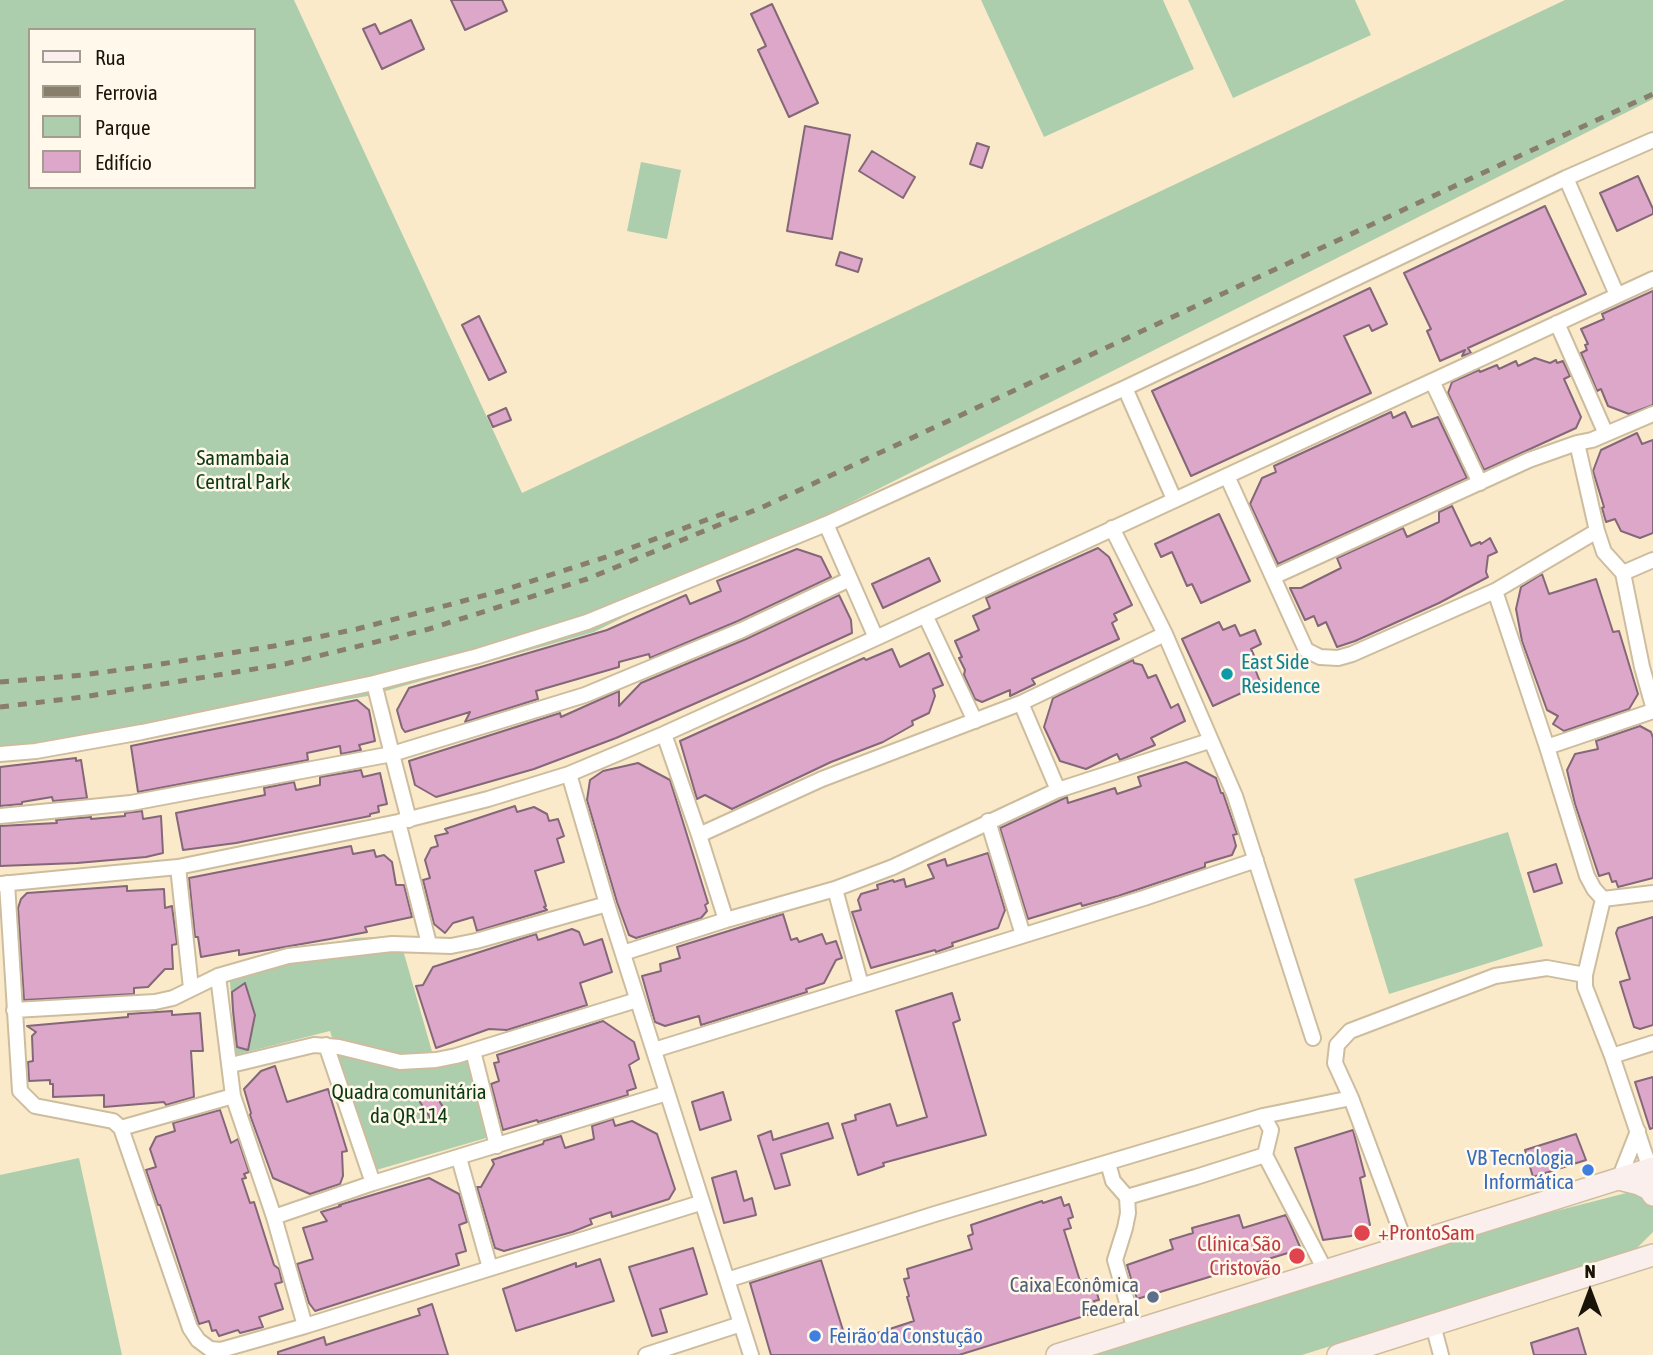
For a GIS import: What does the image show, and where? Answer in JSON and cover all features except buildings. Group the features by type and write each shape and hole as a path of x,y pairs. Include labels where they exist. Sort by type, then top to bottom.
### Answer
{"main road":[{"path":"1058,1355 1651,1168"},
{"path":"1619,1179 1639,1184 1649,1189 1653,1195"},
{"path":"1338,1355 1650,1252"}],"street":[{"path":"0,754 36,751 142,732 374,683 478,656 587,622 826,524 1125,388 1653,139"},
{"path":"1566,178 1617,295"},
{"path":"701,1203 214,1352 198,1340 190,1328 121,1128 113,1121 35,1106 25,1099 20,1091 4,883 178,867 404,821 569,774 876,638 1653,279"},
{"path":"1557,323 1606,434"},
{"path":"1432,381 1480,483"},
{"path":"1125,388 1174,499"},
{"path":"1273,577 1529,460 1606,434 1653,414"},
{"path":"1547,747 1653,708 1623,573 1604,552 1577,443"},
{"path":"1227,476 1306,650 1320,657 1338,658 1352,654 1494,591 1597,531"},
{"path":"826,524 876,638"},
{"path":"1112,528 1165,634 1235,796 1313,1038"},
{"path":"1623,573 1653,560"},
{"path":"0,816 131,803 391,754 586,695 742,630 850,579"},
{"path":"1494,591 1587,876 1604,899"},
{"path":"925,615 975,721"},
{"path":"699,835 822,779 1021,703 1165,634"},
{"path":"374,683 429,944"},
{"path":"1021,703 1058,790"},
{"path":"664,734 726,920"},
{"path":"622,953 835,889 893,867 1058,790 1209,741"},
{"path":"569,774 622,953 751,1355"},
{"path":"988,821 1023,935"},
{"path":"654,1050 1144,898 1256,860"},
{"path":"178,867 191,988"},
{"path":"835,889 861,985"},
{"path":"1604,899 1653,893"},
{"path":"1604,899 1585,975 1585,987 1651,1168"},
{"path":"14,1010 155,1002 173,998 218,976 288,956 353,947 429,944 451,946 607,904"},
{"path":"1406,1245 1351,1098 1335,1063 1337,1045 1350,1031 1494,976 1546,968 1585,975"},
{"path":"218,976 233,1096 274,1217 305,1326"},
{"path":"231,1065 301,1046 326,1045 400,1062 436,1060 638,1000"},
{"path":"1612,1056 1653,1043"},
{"path":"326,1045 373,1183"},
{"path":"473,1051 497,1146"},
{"path":"274,1217 373,1183 667,1093"},
{"path":"121,1128 233,1096"},
{"path":"727,1280 1263,1116 1351,1098"},
{"path":"1263,1116 1271,1130 1265,1155 1325,1270"},
{"path":"1619,1179 1638,1131"},
{"path":"1127,1197 1265,1155"},
{"path":"459,1158 491,1268"},
{"path":"1108,1163 1113,1181 1127,1197 1128,1213 1115,1261 1135,1330"},
{"path":"646,1355 741,1324"},
{"path":"1433,1325 1441,1355"}],"green space":[{"name":"Samambaia Central Park","path":"0,0 294,0 522,493 1565,0 1653,0 1653,99 594,632 368,696 0,757"},
{"path":"981,0 1163,0 1194,69 1044,137"},
{"path":"1188,0 1355,0 1371,35 1233,98"},
{"path":"641,162 681,170 667,239 627,231"},
{"path":"1508,832 1543,946 1389,994 1354,879"},
{"name":"Quadra comunitária da QR 114","path":"399,936 433,1055 469,1049 493,1136 373,1171 330,1031 235,1055 229,967 355,938"},
{"path":"79,1158 122,1355 0,1355 0,1175"},
{"path":"1634,1191 1651,1201 1653,1232 1634,1251 1302,1355 1064,1355 1325,1270"}],"railway":[{"path":"0,707 83,697 285,664 429,629 587,579 765,506 1653,94"},
{"path":"0,682 155,665 274,646 357,629 501,591 612,555 733,510"}],"place":[{"name":"East Side Residence","path":"1227,674"},
{"name":"VB Tecnologia Informática","path":"1588,1170"},
{"name":"+ProntoSam","path":"1362,1233"},
{"name":"Clínica São Cristovão","path":"1297,1256"},
{"name":"Caixa Econômica Federal","path":"1153,1297"},
{"name":"Feirão da Constução","path":"815,1336"}]}
